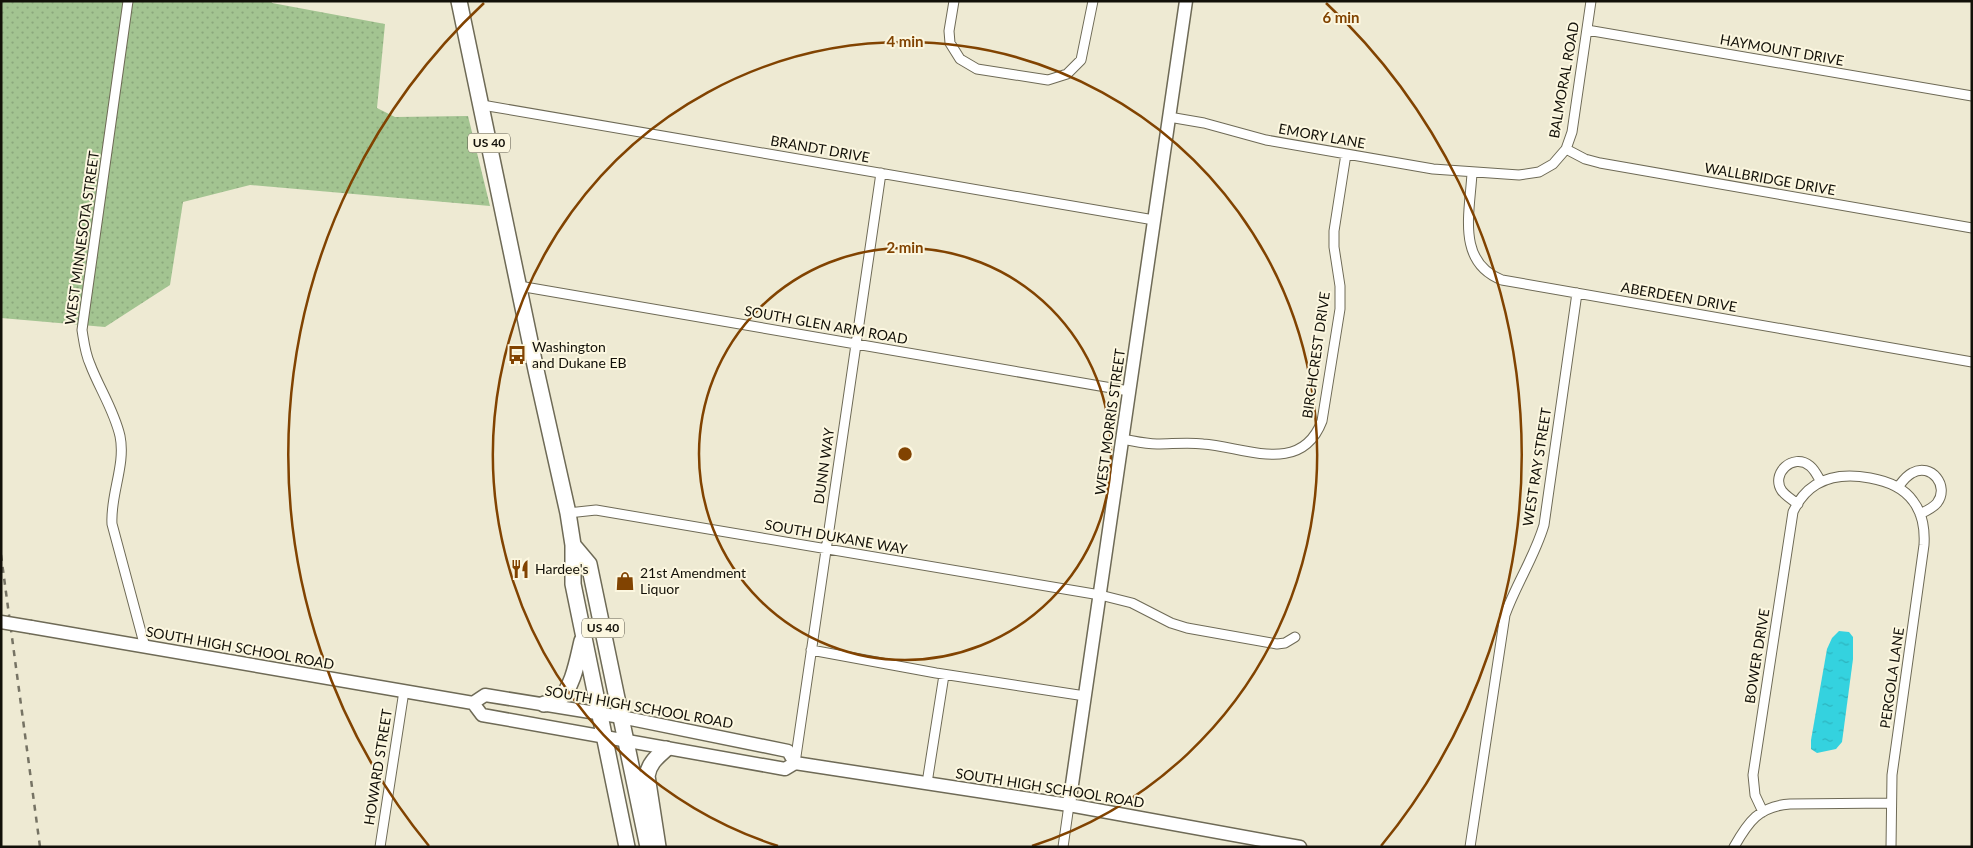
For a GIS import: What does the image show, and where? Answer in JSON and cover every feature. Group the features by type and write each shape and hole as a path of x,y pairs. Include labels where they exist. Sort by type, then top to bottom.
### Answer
{"main road":[{"name":"US 40","path":"459,1 568,513 573,545 588,564 648,847"},
{"path":"573,545 573,584 627,847"},
{"path":"544,704 560,699 568,688 583,637"},
{"path":"658,847 647,776 648,769 653,760 666,749"}],"street":[{"name":"WEST MINNESOTA STREET","path":"128,1 82,330 89,363 115,420 120,437 121,458 112,506 112,524 145,647"},
{"path":"954,1 948,31 950,43 958,57 978,69 1040,80 1056,79 1070,72 1081,60 1084,54 1093,1"},
{"name":"WEST MORRIS STREET","path":"1063,847 1186,1"},
{"name":"BALMORAL ROAD","path":"1472,173 1531,174 1553,164 1566,149 1572,132 1591,1"},
{"name":"HAYMOUNT DRIVE","path":"1587,30 1972,96"},
{"name":"BRANDT DRIVE","path":"482,105 1154,220"},
{"name":"EMORY LANE","path":"1169,117 1204,122 1266,140 1437,170 1472,173"},
{"name":"WALLBRIDGE DRIVE","path":"1566,149 1600,164 1972,228"},
{"name":"BIRCHCREST DRIVE","path":"1122,439 1152,444 1198,443 1274,455 1289,453 1303,447 1310,440 1321,425 1340,309 1340,286 1334,231 1346,154"},
{"name":"DUNN WAY","path":"796,763 881,173"},
{"name":"ABERDEEN DRIVE","path":"1472,173 1468,234 1473,253 1482,267 1492,275 1506,281 1972,362"},
{"name":"SOUTH GLEN ARM ROAD","path":"519,286 1129,391"},
{"name":"WEST RAY STREET","path":"1470,847 1505,615 1544,525 1577,293"},
{"path":"1798,504 1784,493 1780,487 1778,479 1783,468 1793,462 1802,462 1812,468 1821,482"},
{"path":"1898,487 1910,474 1917,471 1929,472 1938,479 1942,490 1940,497 1934,507 1920,514"},
{"name":"BOWER DRIVE","path":"1763,812 1755,795 1752,775 1792,520 1798,504 1809,490 1821,482 1842,475 1867,477"},
{"name":"PERGOLA LANE","path":"1867,477 1898,487 1912,499 1920,514 1924,529 1924,545 1892,775 1891,847"},
{"name":"SOUTH DUKANE WAY","path":"568,513 596,510 1100,596 1132,603 1172,623 1191,629 1277,644 1285,643 1295,637"},
{"name":"SOUTH HIGH SCHOOL ROAD","path":"1,622 473,703 482,715 666,749 784,769 796,763 927,783 1300,847"},
{"path":"812,650 944,675 1085,696"},
{"path":"927,783 944,675"},
{"name":"HOWARD STREET","path":"380,847 404,691"},
{"name":"SOUTH HIGH SCHOOL ROAD","path":"473,703 485,695 621,717 788,751 796,763"},
{"path":"1734,847 1753,818 1763,812 1786,805 1891,803"},
{"path":"1740,836 1742,847"}],"green space":[{"path":"1,1 271,1 272,3 385,24 377,108 395,117 468,116 490,206 250,185 183,202 170,285 105,327 1,318"}],"water":[{"path":"1839,631 1849,632 1853,637 1853,659 1842,742 1836,749 1817,753 1811,749 1811,740 1827,649 1832,638"}],"railway":[{"path":"1,555 40,847"}],"place":[{"name":"Washington and Dukane EB","path":"517,355"},
{"name":"Hardee's","path":"520,569"},
{"name":"21st Amendment Liquor","path":"625,581"}]}
